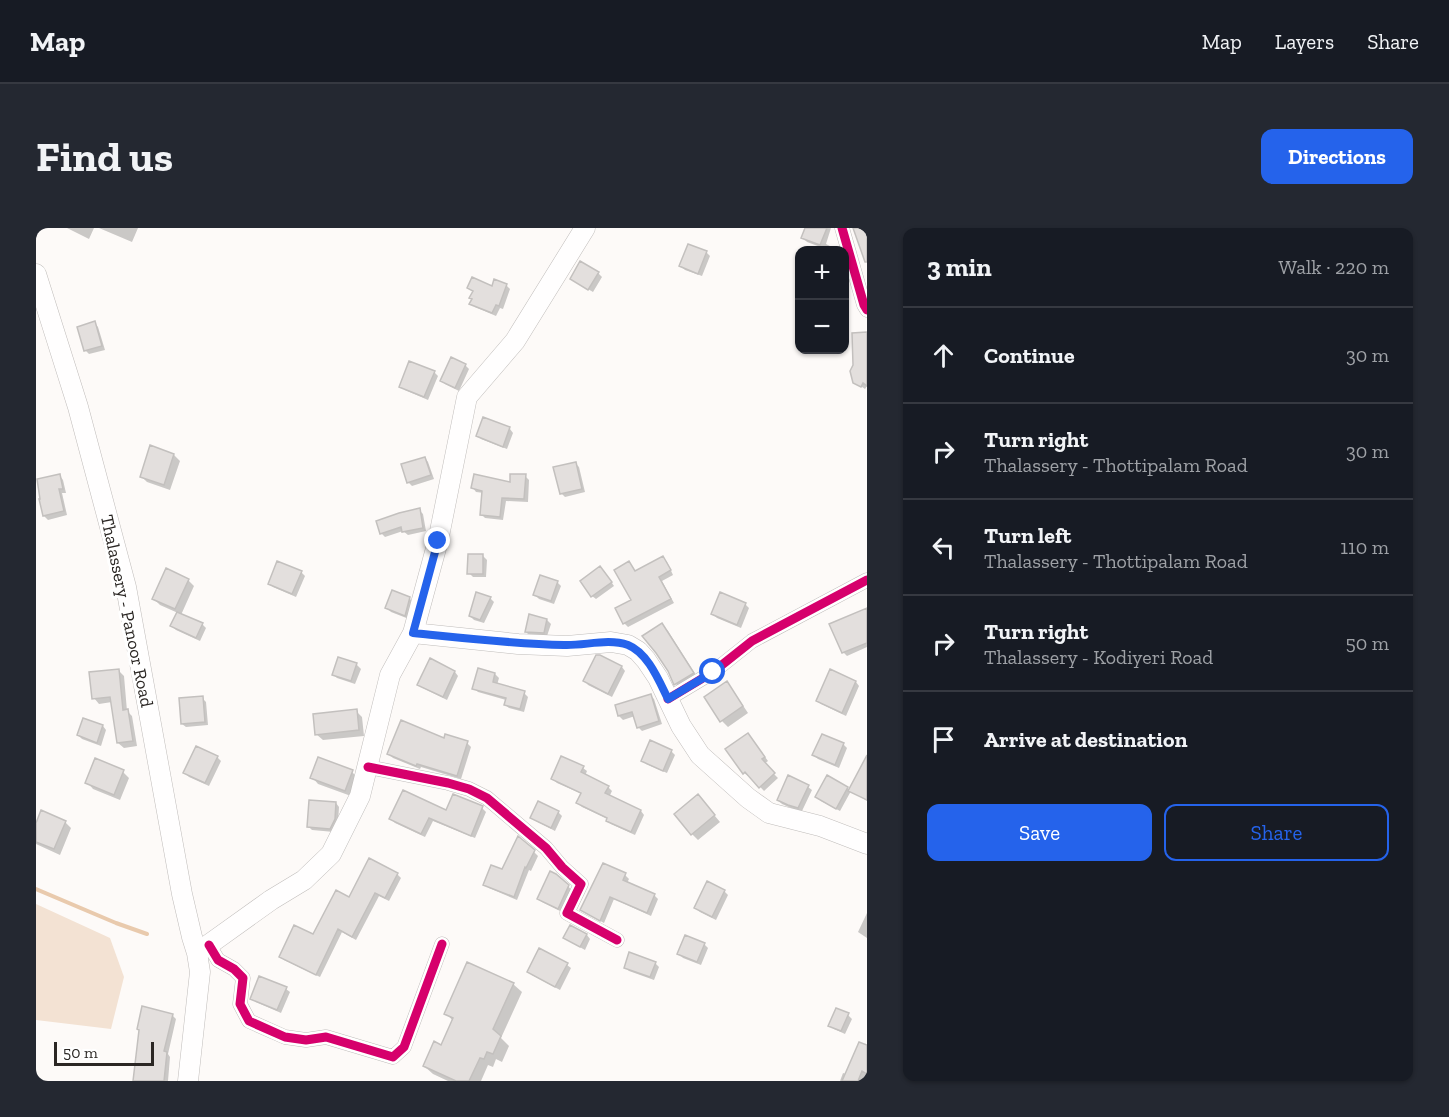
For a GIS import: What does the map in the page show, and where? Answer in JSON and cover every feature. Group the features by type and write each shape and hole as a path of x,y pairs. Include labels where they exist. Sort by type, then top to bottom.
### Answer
{"main road":[{"path":"203,949 271,900 304,880 331,854 360,796 390,675 413,633 438,541 467,397 515,341 585,228"},
{"name":"Thalassery - Panoor Road","path":"36,274 78,407 126,587 182,894 192,937 203,949 188,1081"},
{"path":"413,633 518,644 567,646 611,642 628,645 638,651 658,678 681,726 700,755 748,798 769,813 820,826 867,844"}],"street":[{"path":"843,228 867,310"},
{"path":"668,699 713,672 753,640 867,580"},
{"path":"368,767 448,783 469,789 487,798 546,848 581,884 567,913 617,940"},
{"path":"203,949 234,969 243,978 240,1004 249,1021 285,1037 306,1040 327,1037 393,1058 404,1047 442,945"}],"shaded area":[{"path":"36,904 110,938 124,977 111,1029 36,1020"}],"building":[{"path":"805,228 827,228 820,245 801,238"},
{"path":"853,228 867,228 867,262 865,262"},
{"path":"688,244 707,251 698,274 679,266"},
{"path":"580,261 599,272 588,290 570,279"},
{"path":"472,277 492,286 494,279 507,284 499,306 496,305 492,313 469,304 473,291 467,288"},
{"path":"95,321 102,346 84,351 77,327"},
{"path":"867,332 867,386 863,383 861,387 853,383 850,371 853,365 852,333"},
{"path":"451,357 466,364 455,388 440,381"},
{"path":"409,361 435,371 424,397 399,387"},
{"path":"483,417 510,427 503,447 476,436"},
{"path":"150,445 174,454 164,485 140,477"},
{"path":"425,457 431,475 407,483 401,464"},
{"path":"576,462 582,489 560,494 553,467"},
{"path":"60,474 63,489 59,489 64,511 43,516 37,479"},
{"path":"474,474 510,482 510,474 526,474 524,499 502,498 500,517 480,515 482,491 471,488"},
{"path":"420,508 423,528 402,532 401,527 380,534 376,521"},
{"path":"468,554 483,554 483,574 467,574"},
{"path":"663,556 671,570 659,577 671,599 623,624 615,608 631,600 614,570 629,561 635,571"},
{"path":"277,561 302,571 292,594 268,584"},
{"path":"600,566 612,582 591,597 580,581"},
{"path":"166,568 189,579 175,609 152,599"},
{"path":"540,575 558,581 551,601 533,595"},
{"path":"392,590 410,597 405,616 385,608"},
{"path":"476,592 491,597 480,620 469,616"},
{"path":"720,592 746,603 737,625 711,614"},
{"path":"867,608 867,643 842,653 829,624"},
{"path":"177,612 203,623 196,638 170,626"},
{"path":"529,614 547,619 544,633 525,632"},
{"path":"662,623 694,673 674,685 668,671 642,636"},
{"path":"596,655 622,666 608,694 583,681"},
{"path":"338,657 357,663 351,681 332,675"},
{"path":"430,658 455,671 443,697 417,685"},
{"path":"478,668 495,673 493,682 525,691 520,709 504,705 506,698 472,689"},
{"path":"119,669 123,710 128,709 133,741 117,743 110,697 92,699 89,672"},
{"path":"830,669 856,681 842,713 816,701"},
{"path":"727,681 743,706 720,722 704,697"},
{"path":"651,694 659,721 637,728 632,712 618,716 615,705"},
{"path":"203,696 205,722 181,724 179,698"},
{"path":"357,709 359,730 315,735 313,714"},
{"path":"83,718 103,725 97,743 77,735"},
{"path":"401,720 444,738 445,734 468,741 457,776 417,764 416,766 387,754"},
{"path":"748,733 765,757 762,759 775,773 759,788 745,772 743,774 725,749"},
{"path":"822,734 844,743 835,765 812,755"},
{"path":"650,740 672,750 663,771 641,761"},
{"path":"196,746 218,756 205,783 183,773"},
{"path":"867,755 867,800 848,791"},
{"path":"561,756 584,766 581,772 609,786 605,793 641,810 631,832 606,821 607,818 576,803 581,793 551,779"},
{"path":"318,757 353,770 345,791 310,778"},
{"path":"95,758 124,770 114,795 85,783"},
{"path":"788,775 809,785 798,808 777,800"},
{"path":"827,775 848,787 836,809 815,797"},
{"path":"403,790 446,810 453,794 483,806 471,836 429,818 421,834 389,819"},
{"path":"698,794 715,815 691,835 674,814"},
{"path":"309,800 336,802 335,819 330,829 307,827"},
{"path":"538,801 559,811 551,828 530,818"},
{"path":"41,810 66,821 54,849 36,842 36,823"},
{"path":"518,836 535,850 525,867 514,897 483,885 491,865 502,869"},
{"path":"369,858 398,873 385,898 375,893 352,937 338,929 316,975 279,957 294,925 313,934 336,890 349,897"},
{"path":"603,863 626,873 623,880 655,894 647,913 610,897 600,921 580,910"},
{"path":"550,871 569,885 558,909 537,899"},
{"path":"707,881 725,890 712,917 694,908"},
{"path":"570,925 587,934 580,947 563,938"},
{"path":"685,935 705,943 697,962 677,954"},
{"path":"539,948 568,963 555,987 527,972"},
{"path":"629,952 656,962 650,977 624,968"},
{"path":"467,962 514,983 493,1029 501,1036 493,1054 487,1052 484,1059 480,1058 469,1081 456,1081 423,1066 434,1041 441,1045 453,1018 444,1014"},
{"path":"259,976 287,987 277,1010 250,999"},
{"path":"142,1006 173,1014 164,1051 167,1052 164,1081 133,1081 139,1030 137,1029"},
{"path":"836,1008 849,1013 841,1031 828,1026"},
{"path":"859,1042 867,1045 867,1074 862,1071 858,1081 842,1081"}],"waterway":[{"path":"36,889 147,934"}],"cycle path":[{"path":"842,228 867,310"},
{"path":"668,699 713,672 752,641 867,580"},
{"path":"368,767 448,783 469,789 487,798 546,848 581,884 567,913 617,940"},
{"path":"209,945 218,960 234,969 243,978 240,1004 249,1021 285,1037 306,1040 326,1037 393,1057 404,1047 442,944"}],"route":[{"path":"438,541 413,633 518,644 567,646 611,642 628,645 646,660 668,699 713,672"}]}
